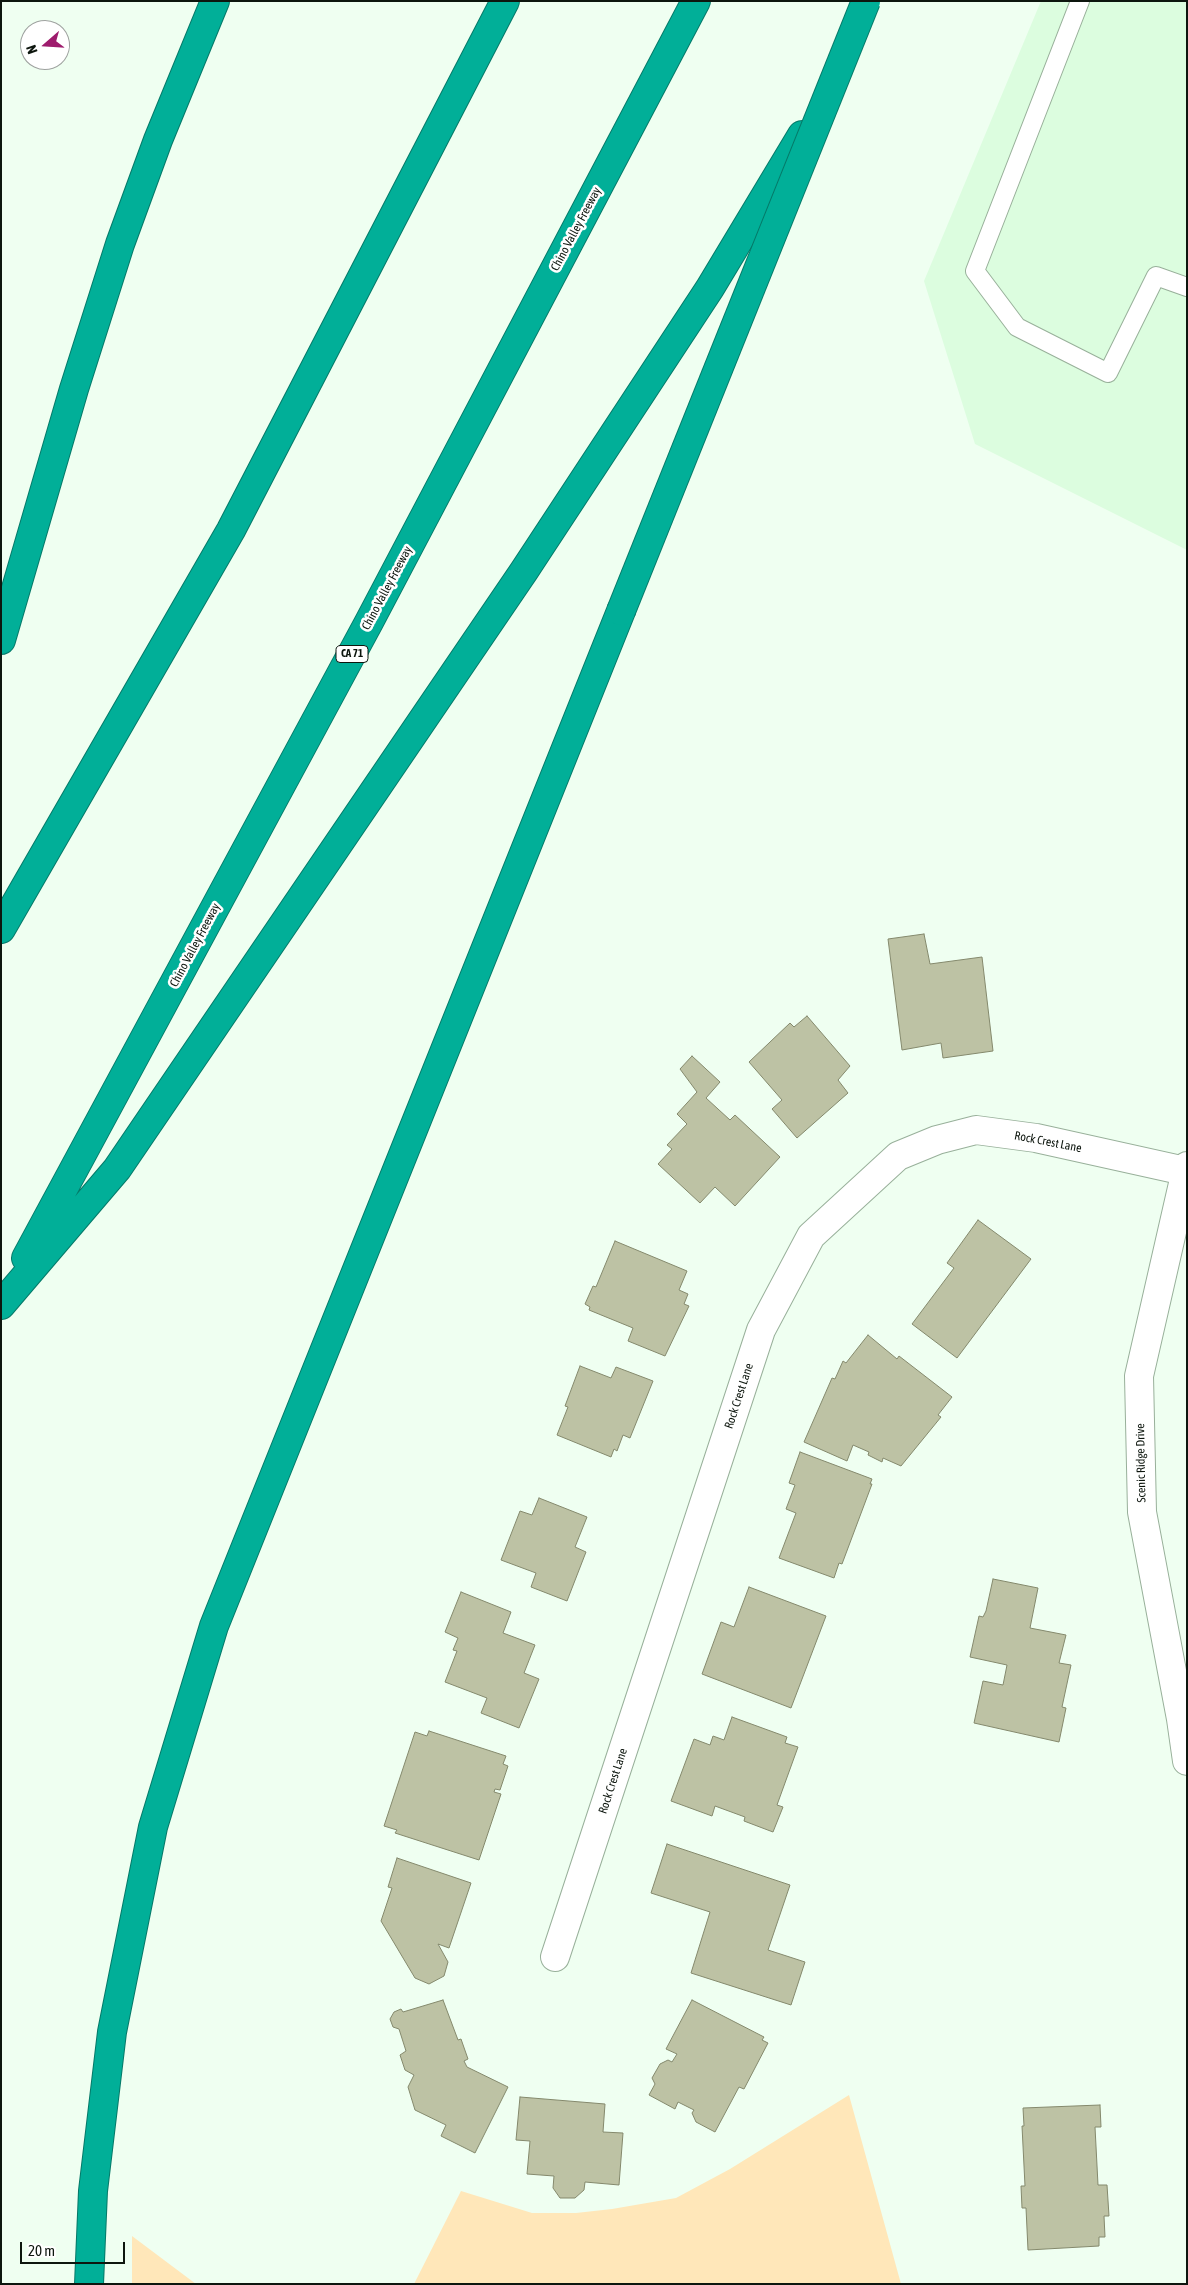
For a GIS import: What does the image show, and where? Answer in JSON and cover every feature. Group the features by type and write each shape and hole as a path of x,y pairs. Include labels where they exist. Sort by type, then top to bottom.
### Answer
{"highway":[{"path":"1,640 15,586 120,244 158,140 215,1"},
{"path":"470,67 494,1"},
{"path":"1,929 231,530 505,1"},
{"name":"Chino Valley Freeway","path":"1,1304 369,622 696,1"},
{"path":"89,2284 93,2191 114,2022 153,1827 214,1626 866,1"},
{"path":"1,1304 116,1169 524,571 710,288 784,168 874,1"}],"street":[{"name":"Rock Crest Lane","path":"555,1957 761,1330 811,1236 898,1156 937,1140 976,1130 1036,1138 1186,1169"},
{"name":"Scenic Ridge Drive","path":"1186,1169 1139,1376 1142,1512 1181,1719 1187,1761"}],"lane":[{"path":"1080,1 975,271 1017,327 1108,373 1156,276 1187,287"}],"shaded area":[{"path":"1041,1 1187,1 1187,550 975,444 924,281"},
{"path":"849,2095 901,2284 414,2284 461,2191 532,2213 576,2213 676,2198 730,2169"},
{"path":"132,2236 196,2284 132,2284"}],"building":[{"path":"924,934 930,964 982,957 993,1051 943,1058 941,1043 902,1050 888,939"},
{"path":"807,1016 850,1066 838,1080 848,1093 797,1138 772,1109 782,1100 749,1062 790,1023 794,1027"},
{"path":"692,1056 720,1082 706,1098 730,1120 735,1115 780,1157 735,1206 715,1187 700,1203 658,1164 672,1149 667,1145 687,1124 677,1114 697,1092 680,1069"},
{"path":"978,1220 1031,1259 957,1358 912,1324 954,1268 947,1263"},
{"path":"615,1241 687,1271 679,1290 688,1294 684,1304 689,1306 665,1356 628,1341 633,1328 589,1310 590,1307 585,1304 593,1286 596,1287"},
{"path":"868,1335 897,1359 899,1356 952,1397 938,1415 941,1417 901,1466 883,1458 882,1462 868,1455 869,1452 853,1445 847,1461 804,1442 832,1378 835,1379 843,1361 846,1363"},
{"path":"580,1366 611,1378 616,1367 653,1381 630,1438 623,1435 617,1451 614,1449 611,1457 557,1435 568,1407 565,1406"},
{"path":"800,1452 872,1479 870,1484 872,1484 842,1564 839,1563 834,1578 779,1558 796,1513 786,1509 795,1485 789,1483"},
{"path":"539,1498 587,1517 575,1547 586,1552 567,1601 531,1587 536,1573 501,1560 520,1511 532,1515"},
{"path":"993,1579 1038,1588 1030,1628 1066,1635 1059,1663 1071,1665 1062,1707 1066,1708 1059,1742 974,1723 983,1681 1003,1685 1007,1665 970,1657 979,1616 983,1617 986,1611"},
{"path":"749,1587 826,1616 791,1708 702,1674 721,1622 734,1627"},
{"path":"461,1592 511,1612 503,1633 535,1645 524,1673 539,1679 519,1728 481,1713 487,1698 445,1682 457,1651 453,1650 458,1638 445,1632"},
{"path":"732,1717 787,1737 785,1743 798,1747 777,1805 783,1807 773,1832 744,1821 745,1817 715,1806 712,1816 671,1801 694,1739 710,1745 713,1736 724,1740"},
{"path":"429,1731 506,1756 503,1764 508,1766 500,1790 495,1789 494,1792 501,1794 479,1860 395,1833 397,1830 384,1826 415,1732 427,1736"},
{"path":"667,1844 790,1885 768,1950 805,1962 791,2005 691,1973 710,1912 651,1893"},
{"path":"397,1858 471,1883 449,1948 438,1944 448,1962 444,1976 429,1984 415,1978 381,1921 392,1888 388,1887"},
{"path":"443,2000 458,2040 461,2039 468,2059 464,2061 467,2067 508,2087 475,2153 441,2136 446,2125 415,2110 408,2087 414,2075 405,2070 400,2055 406,2051 399,2029 393,2027 390,2019 394,2012 401,2009 403,2012"},
{"path":"692,2000 764,2037 762,2040 768,2043 744,2089 739,2087 715,2132 696,2122 692,2113 694,2110 678,2102 675,2109 649,2095 655,2084 652,2078 660,2064 668,2060 672,2062 677,2054 666,2049"},
{"path":"520,2097 605,2104 603,2132 623,2133 619,2185 585,2182 584,2190 575,2198 560,2198 553,2188 554,2176 527,2174 530,2141 516,2140"},
{"path":"1100,2105 1101,2127 1095,2127 1098,2185 1107,2185 1109,2216 1104,2216 1105,2237 1099,2237 1099,2246 1028,2250 1026,2208 1022,2208 1021,2186 1025,2186 1023,2108"}]}
